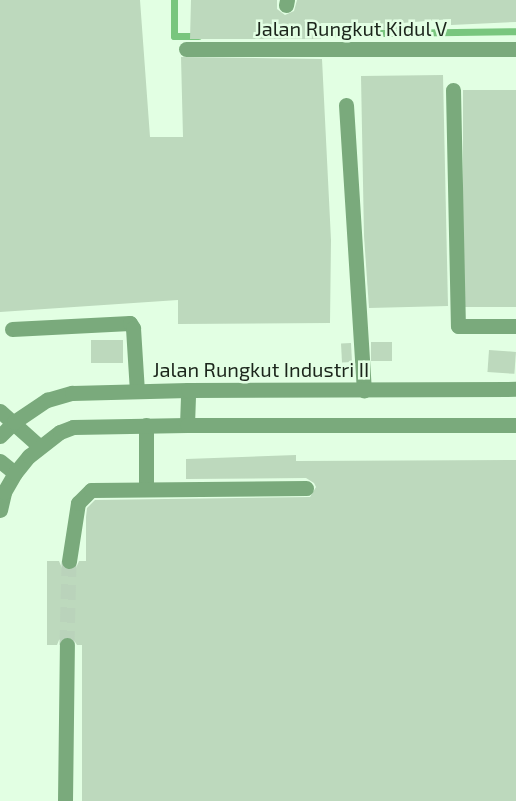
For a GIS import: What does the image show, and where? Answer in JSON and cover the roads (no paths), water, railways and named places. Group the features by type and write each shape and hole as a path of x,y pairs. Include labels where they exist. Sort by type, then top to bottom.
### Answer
{"street":[{"name":"Jalan Rungkut Kidul V","path":"186,49 516,49"},
{"path":"453,90 458,326 516,326"},
{"path":"346,105 364,390"},
{"path":"12,329 130,323 133,328 138,391"},
{"name":"Jalan Rungkut Industri II","path":"0,436 14,422 47,400 60,396 188,390 516,389"},
{"path":"188,390 188,424"},
{"path":"0,411 39,446"},
{"path":"0,510 4,492 15,473 39,446 60,432 73,427 188,424 516,425"},
{"path":"146,425 146,488"},
{"path":"0,461 15,473"},
{"path":"69,561 76,513 83,496 98,489 306,488"},
{"path":"65,801 67,645"}],"waterway":[{"path":"174,0 174,36 198,36"},
{"path":"312,34 516,31"}],"tunnel":[{"path":"67,645 69,561"}]}
